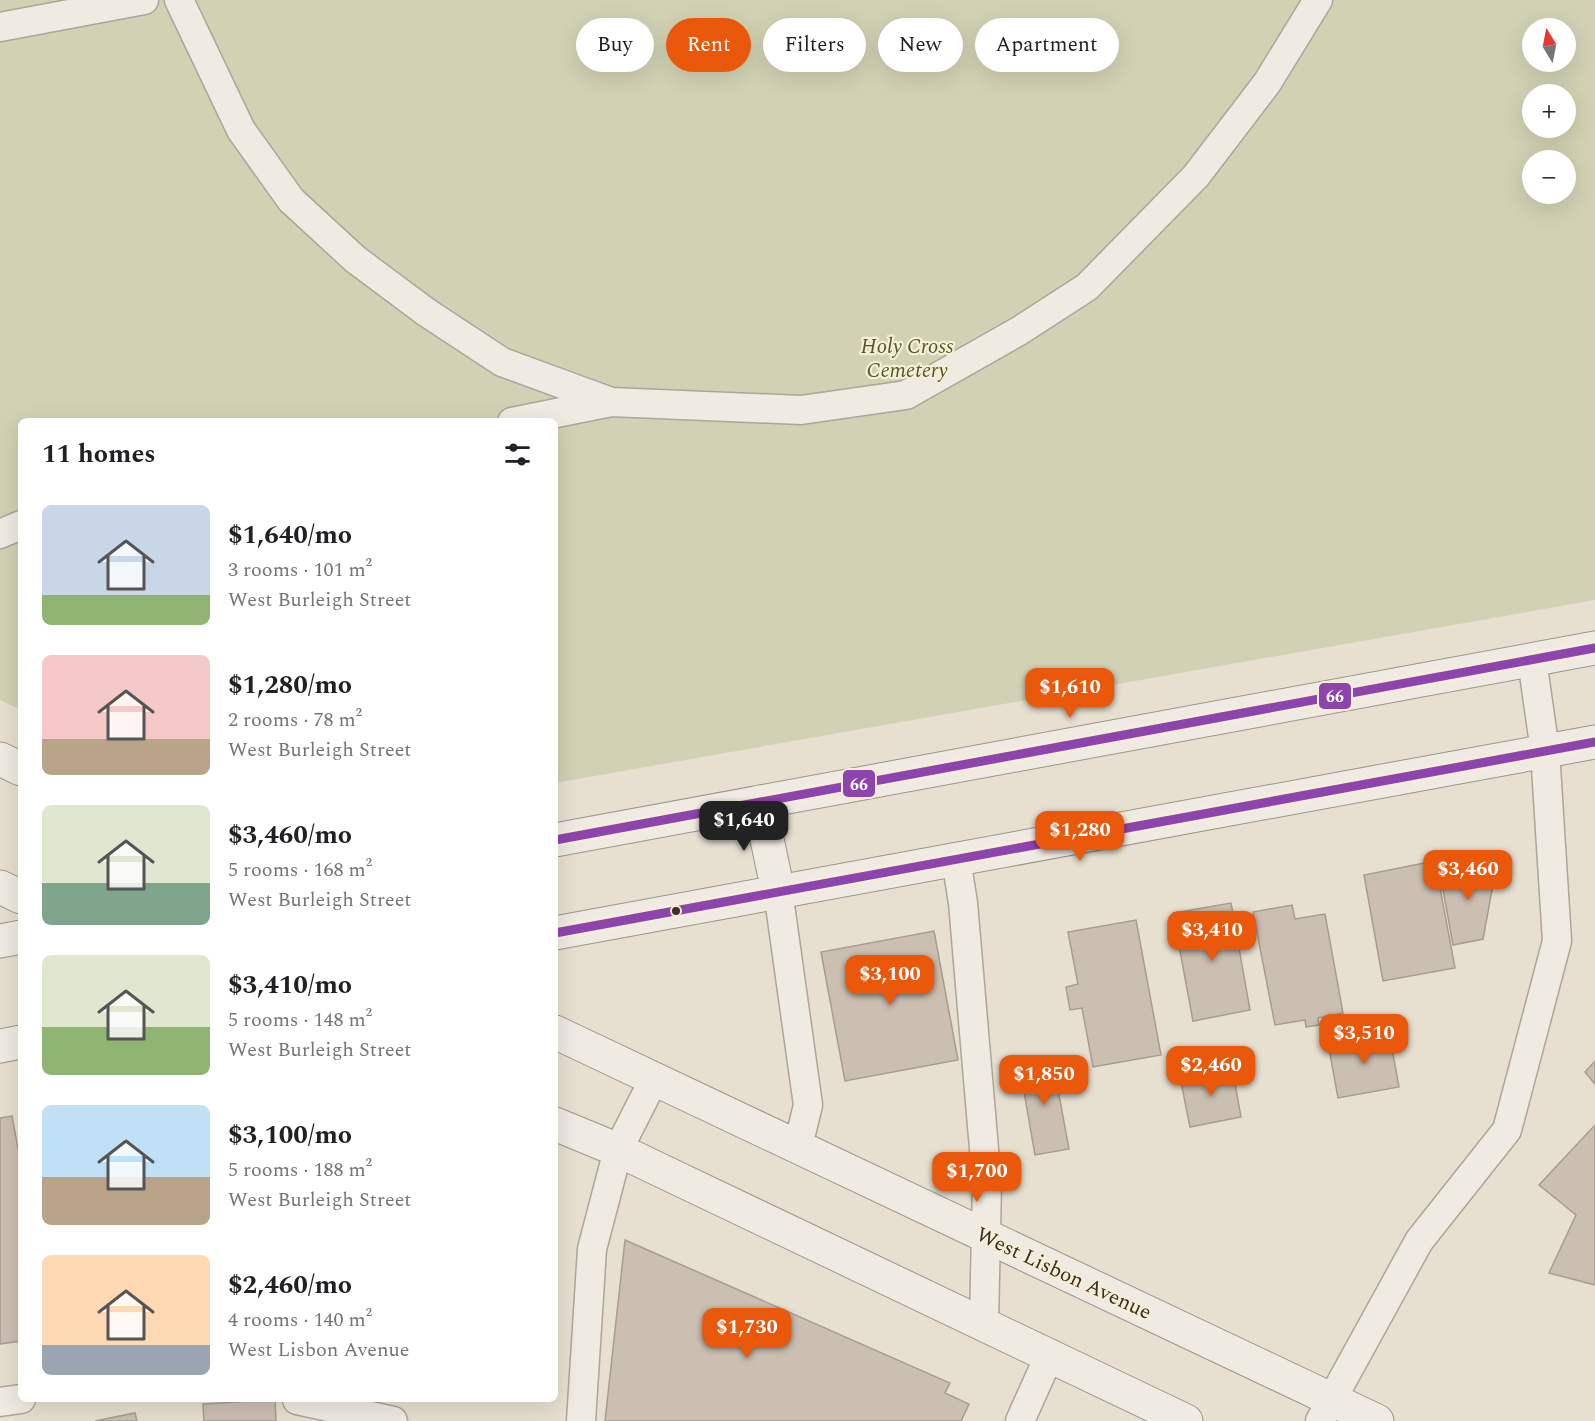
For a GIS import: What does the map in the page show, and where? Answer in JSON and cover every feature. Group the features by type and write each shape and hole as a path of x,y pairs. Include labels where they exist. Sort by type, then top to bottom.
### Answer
{"main road":[{"path":"558,839 1595,648"},
{"path":"558,932 1595,742"},
{"path":"0,759 18,768"},
{"path":"759,802 778,891"},
{"path":"0,886 18,895"},
{"path":"0,941 18,938"},
{"name":"West Lisbon Avenue","path":"558,1033 987,1236 1326,1410 1377,1421"},
{"path":"0,1046 18,1043"},
{"path":"558,1125 618,1150 1050,1354 1186,1421"}],"lane":[{"path":"0,27 144,0"},
{"path":"179,0 241,130 299,207 355,259 426,312 502,362 610,402"},
{"path":"532,418 610,402 801,410 906,395 1019,331 1087,287 1196,176 1267,83 1318,0"},
{"path":"0,534 18,526"},
{"path":"1326,1410 1419,1241 1507,1130 1557,941 1545,751 1532,660"},
{"path":"956,859 963,903 986,1173 987,1236 984,1323"},
{"path":"778,891 808,1104 798,1146"},
{"path":"581,1421 592,1249 618,1150 654,1079"},
{"path":"1020,1421 1050,1354"},
{"path":"0,1402 18,1399"},
{"path":"306,1402 393,1421"}],"green space":[{"name":"Holy Cross Cemetery","path":"0,0 1595,0 1595,600 558,782 558,418 18,418 18,709 0,700"}],"building":[{"path":"1435,861 1455,968 1383,981 1364,875"},
{"path":"1497,863 1483,939 1453,945 1440,873"},
{"path":"1231,903 1250,1010 1193,1021 1173,913"},
{"path":"1292,905 1295,919 1325,914 1343,1013 1318,1018 1319,1025 1306,1027 1305,1020 1275,1025 1253,912"},
{"path":"1136,920 1161,1055 1093,1067 1082,1008 1070,1010 1066,987 1078,984 1068,932"},
{"path":"934,931 958,1060 845,1081 821,952"},
{"path":"1389,1032 1399,1087 1338,1098 1328,1043"},
{"path":"1052,1057 1069,1149 1035,1155 1019,1063"},
{"path":"1595,1061 1595,1084 1585,1072"},
{"path":"1232,1067 1241,1117 1190,1127 1180,1077"},
{"path":"12,1116 18,1149 18,1341 0,1344 0,1118"},
{"path":"1595,1125 1595,1285 1549,1273 1576,1215 1539,1185"},
{"path":"625,1240 950,1383 945,1393 969,1404 961,1421 605,1421"},
{"path":"275,1402 276,1421 204,1421 203,1404"},
{"path":"135,1413 137,1421 95,1421"}],"transit line":[{"name":"66","path":"558,839 1595,648"},
{"name":"66","path":"558,932 1595,742"}]}
